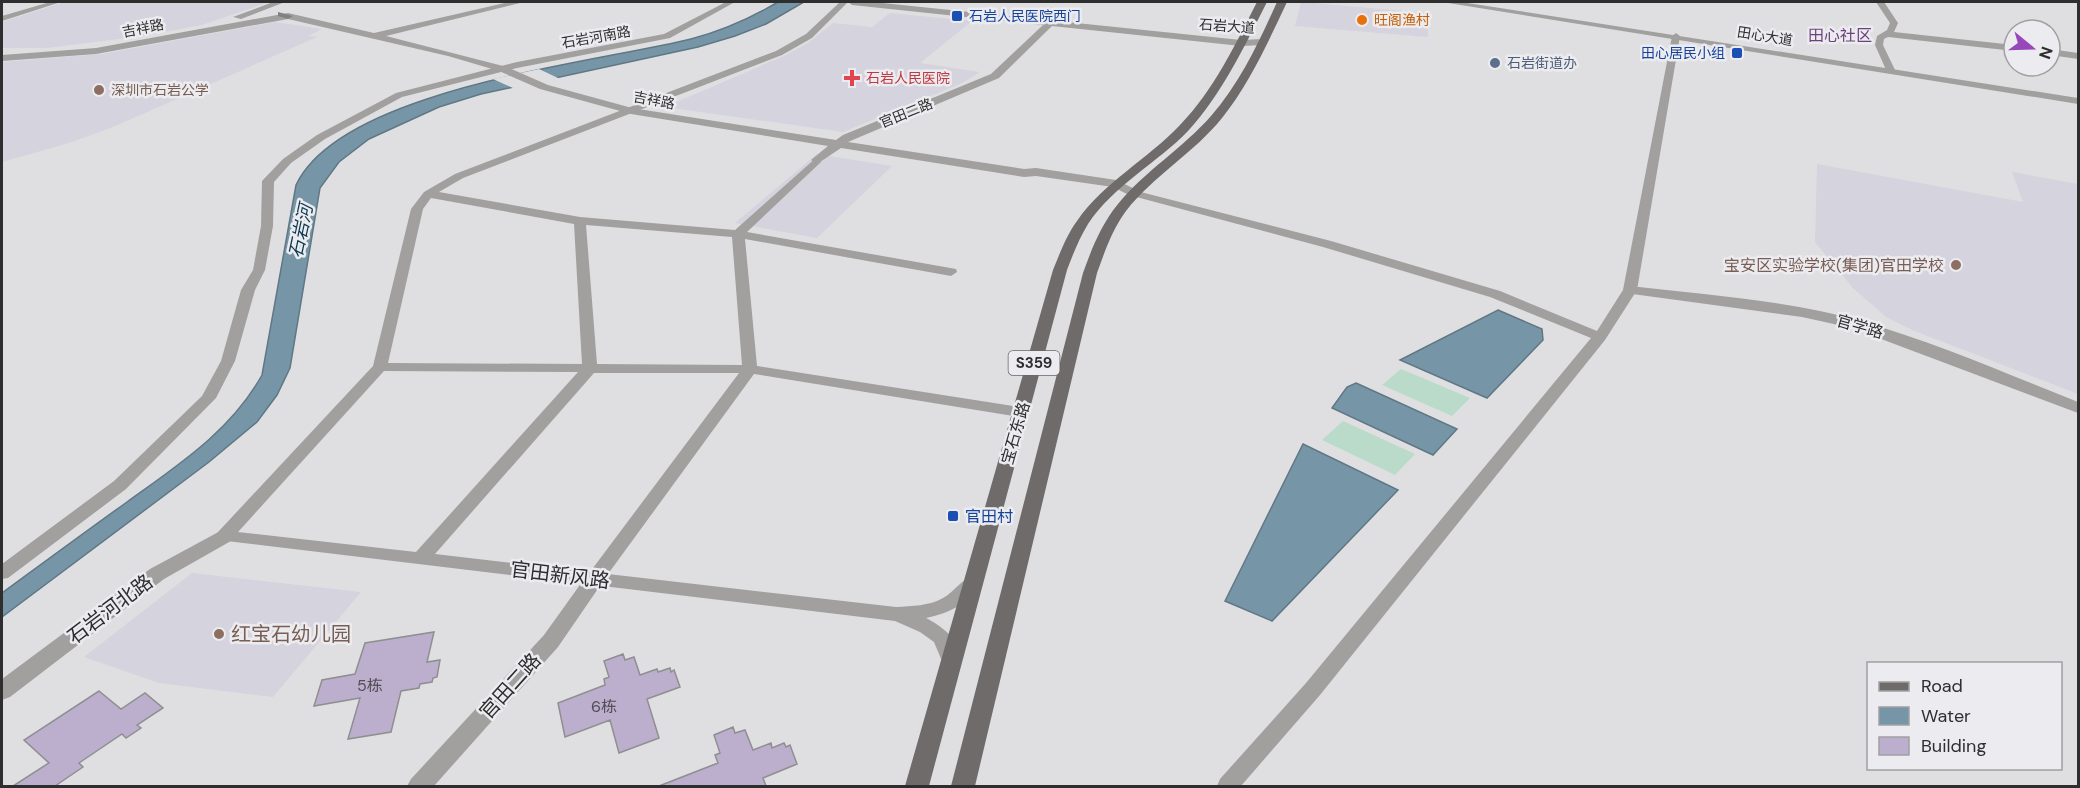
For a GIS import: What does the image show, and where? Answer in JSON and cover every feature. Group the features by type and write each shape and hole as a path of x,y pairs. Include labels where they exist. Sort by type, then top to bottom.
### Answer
{"main road":[{"name":"宝石东路","path":"917,786 1065,253 1081,222 1113,187 1172,141 1193,118 1242,41 1262,2"},
{"name":"宝石东路","path":"963,786 1094,258 1106,230 1133,193 1190,145 1219,114 1245,77 1282,2"}],"street":[{"path":"2,19 57,2"},
{"path":"203,28 280,2"},
{"path":"377,35 519,2"},
{"name":"石岩河南路","path":"2,573 120,485 208,398 228,361 248,290 259,270 267,226 268,181 275,173 321,137 383,101 412,91 503,69 667,36 731,2"},
{"path":"224,536 380,367 417,209 428,194 459,176 791,47 809,36 844,2"},
{"name":"石岩大道","path":"852,2 1263,42"},
{"name":"石岩大道","path":"890,2 1242,41"},
{"name":"田心大道","path":"1447,2 1889,67"},
{"name":"田心大道","path":"1474,2 2079,99"},
{"path":"1880,2 1894,23 1880,38 1879,45 1889,67"},
{"path":"267,6 267,11 284,15"},
{"name":"吉祥路","path":"2,58 96,51 284,15"},
{"name":"吉祥路","path":"2,52 78,49 284,15 377,35 503,69 537,84 631,111 1024,173 1031,177 1113,187 1133,193"},
{"name":"官田二路","path":"817,160 835,144 995,76 1051,22"},
{"path":"1886,34 2002,47"},
{"path":"1228,786 1313,689 1600,337 1630,290 1676,36"},
{"path":"2062,54 2079,56"},
{"path":"738,234 817,160"},
{"path":"1133,193 1327,244 1495,294 1600,337"},
{"path":"428,194 580,221 738,234 951,272"},
{"path":"422,557 590,368 580,221"},
{"path":"594,580 750,369 738,234"},
{"name":"官学路","path":"1630,290 1802,313 1856,324 1971,365 2079,408"},
{"path":"380,367 750,369 1020,412"},
{"name":"官田新风路","path":"224,536 422,557 594,580 896,614 923,612 949,604 961,596 974,578"},
{"name":"石岩河北路","path":"2,691 157,574 224,536"},
{"name":"官田二路","path":"419,786 551,641 594,580"},
{"name":"官田新风路","path":"896,614 941,636 950,650 951,664"}],"shaded area":[{"name":"深圳市石岩公学","path":"65,2 269,2 202,25 143,36 47,48 2,48 2,22"},
{"name":"旺阁渔村","path":"1301,2 1427,13 1428,37 1295,26"},
{"name":"石岩人民医院","path":"890,13 972,21 920,63 980,72 962,83 843,132 665,107 786,55 808,43 833,23 872,27"},
{"name":"深圳市石岩公学","path":"275,22 322,29 308,36 317,37 113,127 69,143 2,162 2,62 102,54"},
{"path":"817,154 892,166 817,238 735,223"},
{"name":"宝安区实验学校(集团)官田学校","path":"1817,164 2023,202 2012,172 2078,184 2078,394 1912,330 1886,317 1853,288 1815,242"},
{"name":"红宝石幼儿园","path":"192,573 361,592 273,697 159,683 84,657"}],"green space":[{"path":"1401,369 1470,398 1452,416 1382,385"},
{"path":"1343,421 1415,454 1395,475 1322,440"}],"water":[{"name":"石岩河","path":"778,2 804,2 766,24 698,47 481,94 439,107 369,139 339,162 320,188 290,368 277,395 257,422 209,462 2,617 2,593 202,446 235,413 249,395 262,375 296,185 322,152 363,125 415,103 535,70 691,39 736,24"},
{"path":"1498,310 1542,329 1543,340 1487,398 1400,360"},
{"path":"1356,383 1457,429 1433,455 1332,408 1347,387"},
{"path":"1303,444 1398,490 1272,621 1225,601"}],"pier":[{"path":"539,69 560,79 515,89 493,79"}],"building":[{"path":"434,632 427,662 440,660 437,677 433,678 432,682 420,684 419,688 401,691 391,732 348,739 360,698 314,706 322,680 355,674 365,643"},
{"path":"623,654 625,660 634,657 640,675 657,669 658,672 670,668 671,672 674,670 680,687 647,699 659,738 619,753 610,720 565,737 558,703 605,685 604,679 609,677 604,661"},
{"path":"99,691 121,709 145,693 163,708 137,725 141,728 126,738 122,734 79,763 83,767 55,786 13,786 49,763 24,740"},
{"path":"733,727 735,733 745,730 753,750 771,743 772,748 784,743 786,747 790,745 797,764 763,778 766,786 659,786 718,763 715,755 720,753 714,735"}],"place":[{"name":"石岩人民医院西门","path":"957,16"},
{"name":"旺阁渔村","path":"1362,20"},
{"name":"田心居民小组","path":"1737,53"},
{"name":"石岩街道办","path":"1495,63"},
{"name":"石岩人民医院","path":"852,78"},
{"name":"深圳市石岩公学","path":"99,90"},
{"name":"宝安区实验学校(集团)官田学校","path":"1956,265"},
{"name":"官田村","path":"953,516"},
{"name":"红宝石幼儿园","path":"219,634"}],"district":[{"name":"田心社区","path":"1840,35"}]}
